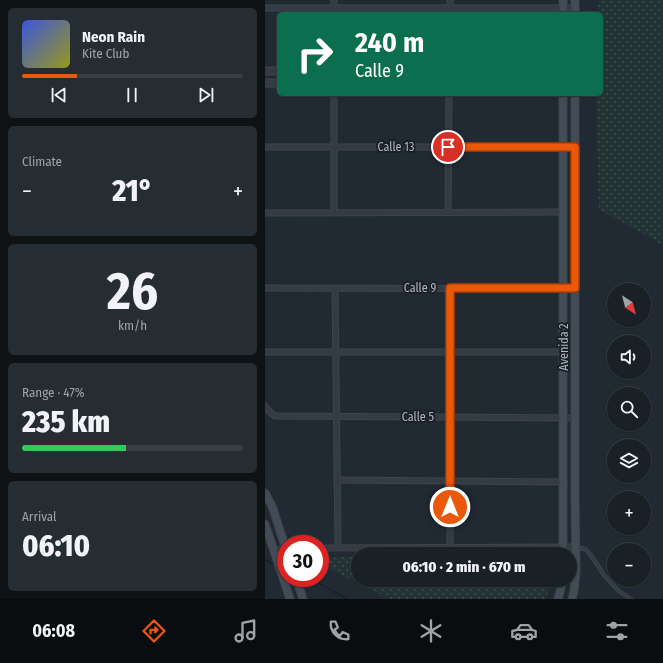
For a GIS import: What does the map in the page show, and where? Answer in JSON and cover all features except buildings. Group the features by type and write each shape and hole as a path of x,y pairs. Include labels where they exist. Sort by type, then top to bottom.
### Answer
{"main road":[{"path":"563,0 563,11"},
{"path":"575,0 575,11"},
{"name":"Avenida 2","path":"563,96 563,547"},
{"name":"Avenida 2","path":"575,96 576,547"},
{"path":"265,494 272,506 282,535"},
{"path":"265,524 290,599"},
{"path":"299,587 303,599"},
{"path":"558,599 561,587"},
{"name":"Avenida 2","path":"571,599 574,587"}],"street":[{"path":"334,0 334,11"},
{"path":"450,0 450,11"},
{"path":"265,8 334,11 575,11"},
{"path":"265,71 277,71"},
{"path":"265,83 277,83"},
{"path":"334,96 334,212"},
{"path":"448,212 449,96"},
{"name":"Calle 13","path":"265,147 575,147"},
{"path":"265,212 563,212"},
{"name":"Calle 9","path":"265,288 575,288"},
{"path":"335,288 338,548"},
{"path":"450,288 450,547"},
{"path":"265,352 564,352"},
{"name":"Calle 5","path":"265,406 275,416 575,418"},
{"path":"337,480 564,482"},
{"path":"329,548 351,548"}],"lane":[{"path":"577,547 585,549 604,575 619,591 631,599"}],"shaded area":[{"path":"599,0 663,0 663,245 599,209 596,96 603,96 603,12 598,12"},
{"path":"351,557 351,580 329,569 329,558"},
{"path":"365,587 549,587 546,599 389,599"}],"waterway":[{"path":"265,560 272,563"},
{"path":"326,587 347,599"}],"route":[{"path":"448,147 575,147 575,288 450,288 450,507"}]}
